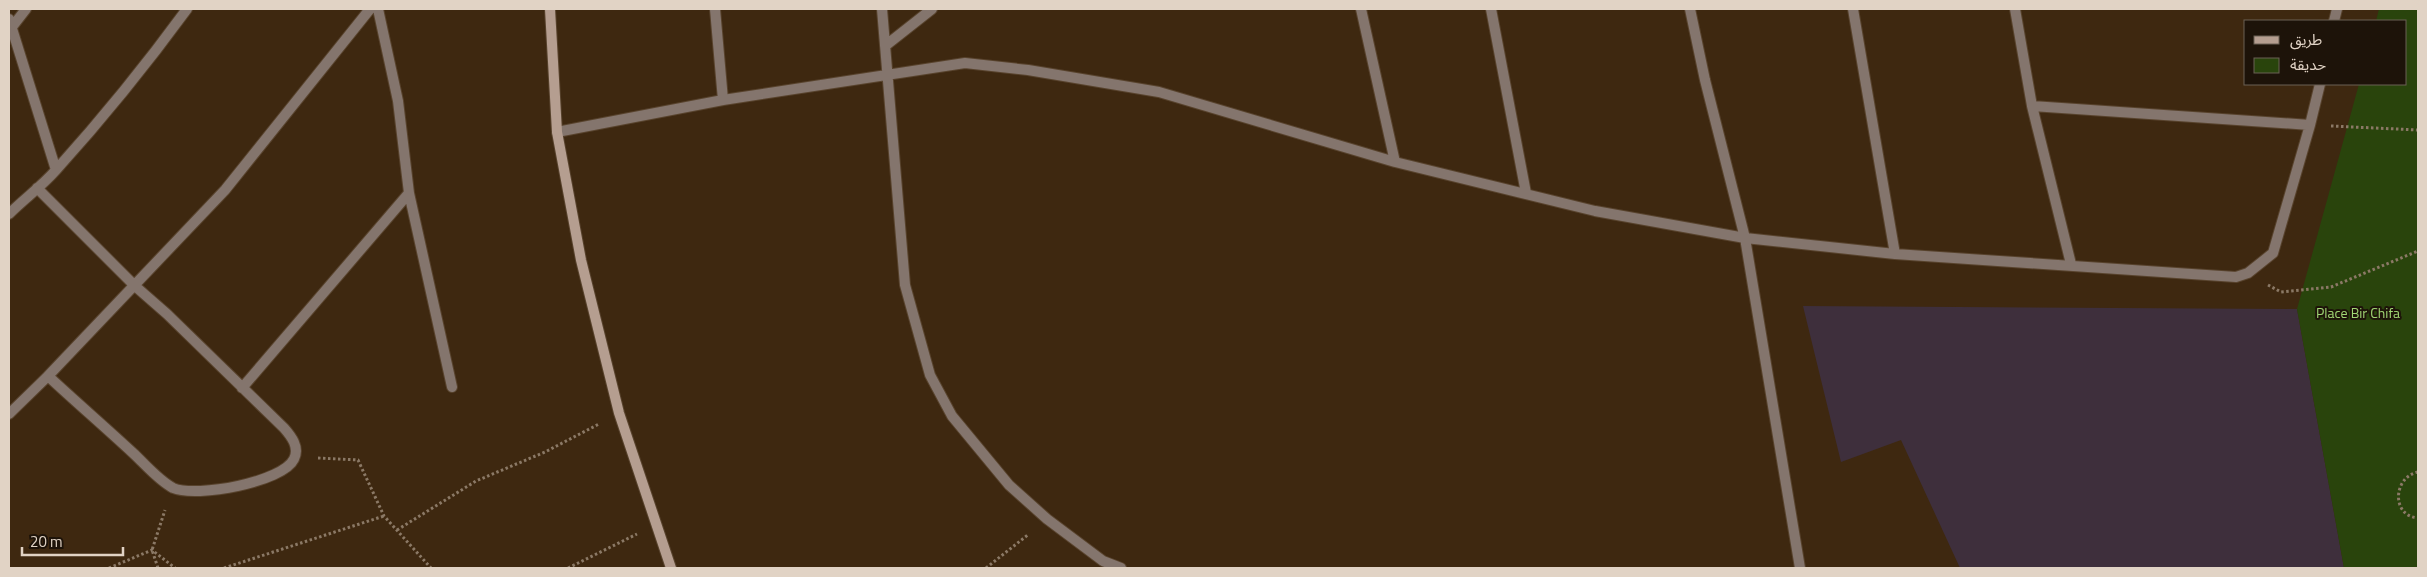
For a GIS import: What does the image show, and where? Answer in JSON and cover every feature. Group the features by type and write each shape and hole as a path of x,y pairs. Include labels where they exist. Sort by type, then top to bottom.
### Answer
{"street":[{"path":"26,9 10,23 56,170"},
{"path":"9,214 56,170 118,100 187,9"},
{"path":"9,414 135,286 225,190 370,9"},
{"path":"378,9 398,101 409,193 452,387"},
{"path":"550,9 557,132 584,270 619,413 671,568"},
{"path":"715,9 722,100"},
{"path":"882,9 905,285 930,375 952,416 972,443 1009,485 1047,519 1103,561 1121,568"},
{"path":"885,46 932,9"},
{"path":"1361,9 1395,162"},
{"path":"1491,9 1526,193"},
{"path":"1690,9 1744,238 1800,568"},
{"path":"1852,9 1895,254"},
{"path":"2015,9 2032,106 2070,264"},
{"path":"557,132 722,100 966,63 1028,70 1150,91 1395,162 1595,211 1744,238 1895,254 2070,264 2236,277 2248,273 2273,253 2320,85"},
{"path":"2032,106 2310,125"},
{"path":"37,188 135,286 167,314 290,435 294,441 295,456 292,463 276,472 239,486 213,492 195,492 173,487 153,472 48,376"},
{"path":"242,388 409,193"}],"path":[{"path":"2310,125 2418,130"},
{"path":"2248,273 2281,292 2331,286 2418,251"},
{"path":"397,530 476,481 545,452 619,413"},
{"path":"295,456 358,460 384,516 431,568"},
{"path":"2418,472 2410,474 2400,484 2397,496 2402,510 2412,518 2418,518"},
{"path":"158,568 152,550 173,487"},
{"path":"224,568 384,516"},
{"path":"986,568 1047,519"},
{"path":"568,568 655,525"},
{"path":"108,568 152,550"},
{"path":"152,550 175,568"}],"shaded area":[{"path":"1803,306 2297,309 2344,568 1960,568 1901,440 1841,462"}],"green space":[{"name":"Place Bir Chifa","path":"2379,9 2418,9 2418,568 2344,568 2297,309 2359,85 2407,85 2407,20 2376,20"}]}
